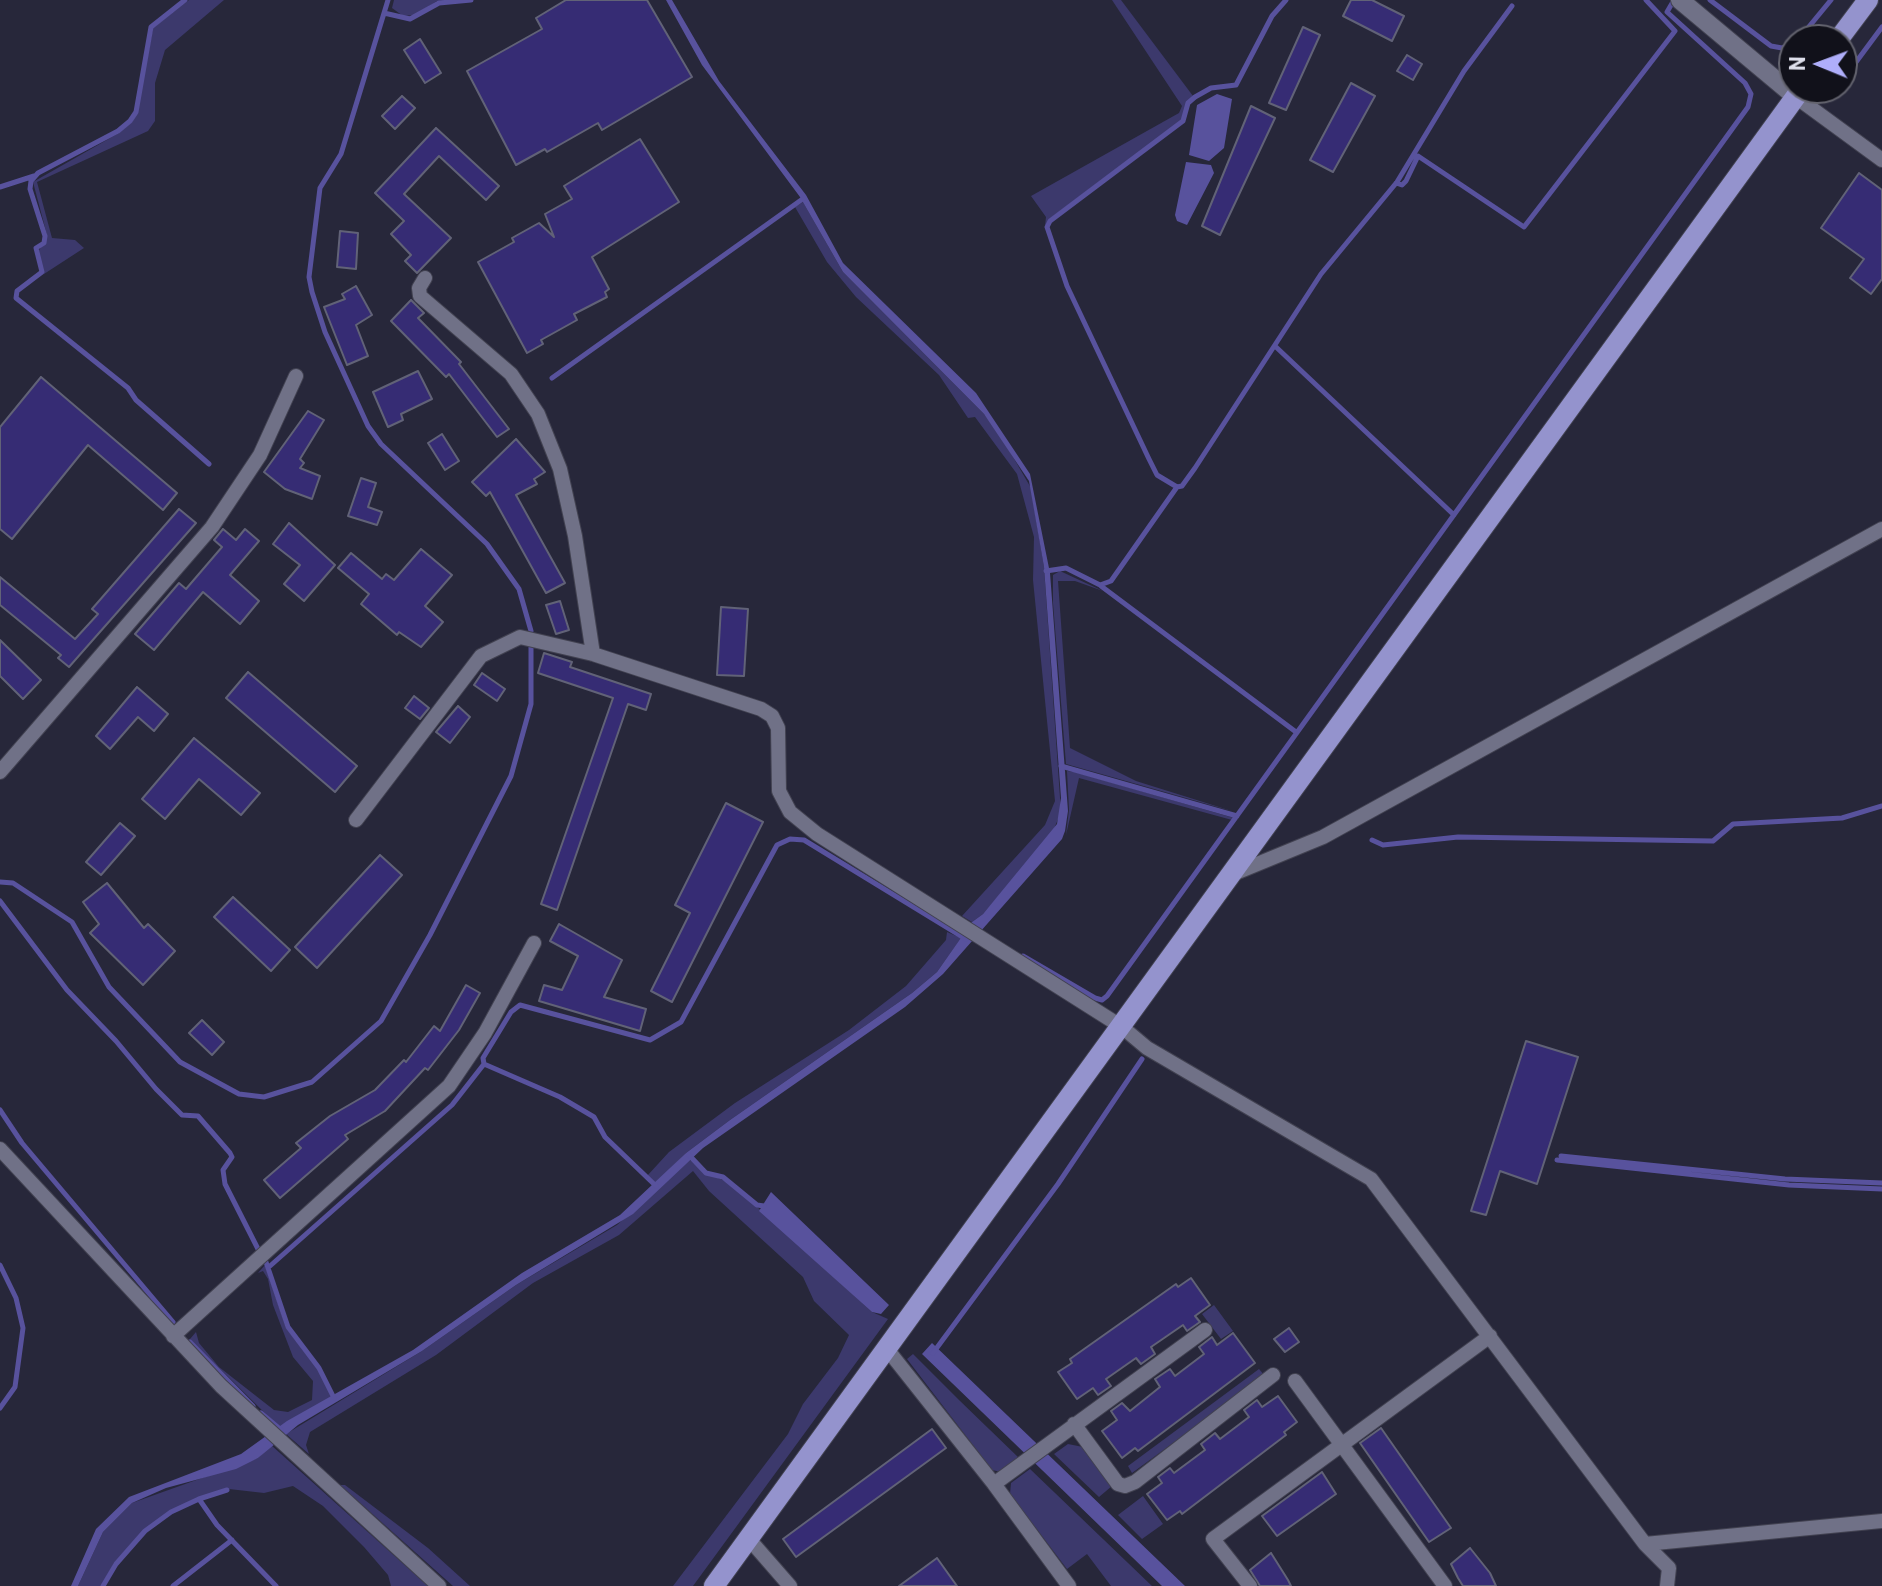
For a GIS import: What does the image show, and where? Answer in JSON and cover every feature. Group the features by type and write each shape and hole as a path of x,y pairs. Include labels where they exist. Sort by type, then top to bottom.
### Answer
{"main road":[{"path":"1850,24 1868,0"},
{"path":"714,1586 1790,104"}],"street":[{"path":"1680,0 1778,76"},
{"path":"1814,104 1882,160"},
{"path":"425,278 419,288 420,296 511,374 538,414 560,469 593,654"},
{"path":"0,772 212,527 260,455 296,376"},
{"path":"1233,874 1323,837 1882,529"},
{"path":"356,820 488,651 520,637 593,654 761,709 772,716 778,728 779,791 790,812 817,834 1122,1027 1147,1048 1371,1179 1645,1544 1669,1568 1667,1586"},
{"path":"173,1336 449,1086 485,1033 534,943"},
{"path":"0,1149 173,1336 280,1441 439,1586"},
{"path":"994,1484 1205,1330"},
{"path":"1250,1586 1213,1539 1490,1336"},
{"path":"887,1349 994,1484 1069,1586"},
{"path":"1074,1424 1118,1484 1125,1486 1135,1482 1273,1375"},
{"path":"1295,1381 1445,1586"},
{"path":"1645,1544 1882,1521"},
{"path":"749,1539 790,1586"}],"shaded area":[{"path":"189,0 224,0 165,50 155,83 155,121 148,131 37,182 52,238 75,240 84,248 44,274 37,254 47,235 33,182 119,133 132,122 137,113 153,28"},
{"path":"394,0 464,0 437,1 415,15 403,16 392,8"},
{"path":"666,0 672,0 719,81 806,195 843,263 976,393 1030,474 1050,573 1068,811 1062,839 943,974 905,1007 703,1148 633,1214 516,1285 422,1351 298,1425 258,1458 236,1469 166,1488 132,1503 103,1532 78,1586 71,1586 96,1529 129,1497 241,1454 287,1421 413,1350 522,1273 620,1215 686,1153 912,993 937,972 972,922 983,914 1057,824 1061,798 1044,567 1029,481 984,414 843,272 800,197 702,65"},
{"path":"1112,0 1121,0 1193,96 1181,121 1049,219 1045,226 1046,217 1031,196 1179,113 1182,106"},
{"path":"1217,94 1232,99 1224,148 1209,161 1189,155 1197,105"},
{"path":"1186,162 1211,165 1214,173 1187,225 1177,221 1175,215"},
{"path":"803,202 843,272 984,414 998,431 1031,488 1044,567 1061,812 1051,836 983,914 972,922 962,916 1045,825 1055,801 1033,580 1034,537 1017,474 975,417 968,418 939,375 856,297 827,262 795,207"},
{"path":"1060,571 1103,591 1075,581 1058,581 1070,748 1136,781 1235,812 1066,764 1053,603 1053,575"},
{"path":"1067,771 1234,818 1232,820 1079,778 1066,835 1069,810"},
{"path":"947,932 961,938 937,972 912,993 730,1120 686,1153 656,1183 647,1176 669,1152 735,1103 849,1030 906,986 946,940"},
{"path":"689,1160 696,1161 705,1173 731,1183 872,1312 888,1319 693,1586 673,1586 788,1434 803,1404 838,1358 849,1335 814,1301 803,1277 709,1191 693,1171 619,1235 533,1283 436,1355 310,1432 306,1445 309,1454 286,1434 422,1351 516,1285 617,1225"},
{"path":"771,1192 889,1305 881,1314 872,1312 759,1211"},
{"path":"265,1265 286,1328 318,1369 332,1398 279,1427 190,1339 196,1332 199,1343 219,1367 274,1410 288,1412 312,1400 313,1381 293,1357 273,1305 268,1279 263,1271 258,1273"},
{"path":"1214,1305 1233,1331 1221,1339 1202,1314"},
{"path":"932,1343 1185,1586 1162,1586 922,1354"},
{"path":"913,1354 1019,1458 1001,1472 992,1470 907,1359"},
{"path":"1259,1369 1265,1376 1132,1473 1128,1466"},
{"path":"1068,1444 1083,1447 1112,1486 1099,1497 1054,1454"},
{"path":"271,1445 428,1586 391,1586 388,1575 364,1547 323,1506 293,1486 264,1493 229,1489 199,1498 144,1530 114,1563 101,1586 78,1586 103,1532 132,1503 258,1458"},
{"path":"1030,1469 1152,1586 1111,1586 1087,1554 1067,1569 1010,1494 1011,1483"},
{"path":"340,1485 345,1485 428,1548 470,1586 453,1586"},
{"path":"1143,1496 1163,1524 1142,1539 1118,1515"}],"building":[{"path":"566,0 647,0 692,77 602,130 598,123 547,152 545,149 516,165 467,71 542,29 536,18"},
{"path":"1351,0 1372,0 1404,16 1392,41 1343,16"},
{"path":"1303,27 1320,35 1286,110 1269,103"},
{"path":"420,39 441,73 425,83 404,50"},
{"path":"1407,55 1422,64 1413,80 1397,71"},
{"path":"1351,83 1375,96 1333,172 1310,160"},
{"path":"402,96 415,108 395,129 382,116"},
{"path":"1251,106 1275,118 1220,235 1202,226"},
{"path":"436,128 499,186 486,200 439,156 404,194 451,238 417,273 405,261 411,255 391,234 404,221 375,193"},
{"path":"640,139 679,202 592,257 609,289 605,292 607,297 574,314 577,320 541,340 543,344 527,353 478,262 514,242 512,238 539,223 554,237 545,214 572,199 564,186"},
{"path":"1859,173 1882,190 1882,279 1871,294 1850,278 1864,259 1821,228"},
{"path":"340,231 358,233 356,269 337,267"},
{"path":"356,286 372,315 356,325 368,356 347,365 324,307 345,299 342,294"},
{"path":"411,300 424,313 418,318 461,362 459,364 509,429 497,437 449,374 446,377 391,321"},
{"path":"418,371 432,399 401,414 403,420 388,427 373,392"},
{"path":"41,377 177,493 163,510 88,445 12,539 0,529 0,427"},
{"path":"308,411 324,420 300,459 304,463 300,468 320,476 312,499 285,489 264,472"},
{"path":"442,434 459,461 445,470 428,443"},
{"path":"516,439 545,472 534,479 537,484 516,495 565,583 546,593 490,492 486,496 472,482"},
{"path":"361,478 376,483 368,507 382,512 377,525 348,516"},
{"path":"179,509 196,523 69,667 58,658 61,655 0,605 0,577 75,639 98,614 92,609"},
{"path":"289,523 335,565 304,601 284,584 300,565 273,544"},
{"path":"223,529 236,540 245,529 259,541 230,575 259,601 240,624 203,592 154,650 135,634 179,583 186,589 222,547 214,540"},
{"path":"421,549 452,575 425,606 443,622 421,647 399,632 397,635 361,604 369,594 338,568 351,553 382,579 386,574 394,580"},
{"path":"560,601 569,630 556,634 546,605"},
{"path":"721,607 748,609 744,676 717,675"},
{"path":"0,640 41,680 23,699 0,676"},
{"path":"544,653 572,662 570,667 651,694 646,710 628,704 557,910 541,904 613,698 538,673"},
{"path":"248,672 357,766 335,792 226,698"},
{"path":"482,673 505,689 497,701 474,685"},
{"path":"137,687 168,714 154,731 138,717 110,749 96,736"},
{"path":"414,696 429,708 420,719 405,708"},
{"path":"458,706 470,717 450,743 436,732"},
{"path":"194,738 260,793 241,815 199,779 165,819 142,799"},
{"path":"726,803 763,822 672,1002 651,991 690,913 675,905"},
{"path":"120,823 135,836 101,875 86,862"},
{"path":"380,855 402,875 317,968 295,947"},
{"path":"107,883 144,928 148,924 175,951 143,985 90,933 99,924 83,902"},
{"path":"233,897 290,950 271,971 214,917"},
{"path":"559,924 622,960 604,997 646,1009 640,1031 539,1001 544,985 562,990 578,956 550,941"},
{"path":"466,985 480,993 459,1030 428,1070 425,1068 385,1111 345,1135 348,1139 280,1198 264,1180 301,1148 296,1143 330,1116 375,1090 404,1060 406,1062 434,1026 440,1031"},
{"path":"202,1020 224,1042 212,1055 189,1033"},
{"path":"1526,1041 1578,1057 1537,1184 1500,1171 1486,1215 1471,1211"},
{"path":"1191,1278 1210,1305 1195,1316 1200,1322 1187,1331 1183,1325 1151,1347 1155,1354 1141,1364 1136,1358 1106,1379 1111,1386 1098,1395 1093,1388 1077,1399 1058,1372 1072,1363 1070,1359 1176,1284 1178,1287"},
{"path":"1289,1328 1299,1342 1285,1352 1274,1339"},
{"path":"1233,1333 1255,1363 1138,1451 1135,1448 1122,1458 1102,1431 1117,1420 1111,1411 1122,1403 1130,1411 1160,1387 1155,1379 1170,1369 1175,1376 1204,1354 1199,1347 1212,1337 1217,1345"},
{"path":"1278,1396 1297,1422 1284,1432 1286,1435 1182,1514 1180,1511 1167,1520 1147,1494 1162,1483 1158,1477 1170,1468 1174,1473 1205,1450 1201,1444 1215,1433 1220,1439 1249,1417 1244,1410 1257,1400 1262,1407"},
{"path":"1381,1428 1451,1528 1429,1542 1360,1443"},
{"path":"932,1429 946,1448 796,1557 783,1539"},
{"path":"1322,1472 1336,1494 1277,1536 1262,1516"},
{"path":"1470,1548 1496,1586 1463,1586 1451,1564"},
{"path":"1271,1553 1291,1586 1260,1586 1250,1570"},
{"path":"937,1558 957,1586 899,1586"}],"waterway":[{"path":"185,0 151,27 136,112 130,121 118,131 38,173 31,181 30,189 45,236 44,243 36,248 42,272 17,291 16,298 128,388 136,400 209,464"},
{"path":"388,0 341,154 320,188 309,277 312,292 325,332 368,426 381,444 487,544 519,589 531,631"},
{"path":"384,13 410,19 439,3 471,0"},
{"path":"1177,487 1157,475 1067,286 1047,227 1050,221 1183,121 1188,103 1195,97 1211,88 1236,85 1272,16 1286,0"},
{"path":"1396,183 1402,185 1406,181 1418,156 1524,227 1675,31 1646,0"},
{"path":"1023,956 1095,998 1102,1000 1107,996 1748,107 1751,94 1745,83 1667,12 1674,0"},
{"path":"1710,0 1771,46 1778,47"},
{"path":"1811,24 1831,0"},
{"path":"1046,571 1066,568 1100,585 1111,581 1177,487 1182,486 1195,468 1321,274 1397,182 1464,71 1512,6"},
{"path":"1858,59 1882,27"},
{"path":"0,187 34,176"},
{"path":"552,378 804,198"},
{"path":"1276,347 1454,515"},
{"path":"1101,586 1296,732"},
{"path":"0,882 13,883 72,922 109,987 180,1062 239,1094 264,1097 312,1082 381,1021 430,935 511,776 531,704 531,646"},
{"path":"1061,766 1237,816"},
{"path":"1372,840 1383,845 1458,837 1713,841 1733,824 1842,818 1882,806"},
{"path":"270,1266 452,1105 484,1064 483,1058 511,1012 520,1005 650,1040 681,1022 777,845 790,839 804,840 966,939"},
{"path":"0,901 67,990 156,1089 182,1115 198,1116 230,1153 232,1157 223,1170 225,1184 258,1249"},
{"path":"933,1353 1058,1184 1142,1059"},
{"path":"484,1064 560,1097 594,1117 605,1137 656,1186"},
{"path":"0,1110 22,1143 173,1322"},
{"path":"689,1155 706,1173 723,1177 757,1205 764,1206"},
{"path":"1561,1156 1785,1179 1882,1183"},
{"path":"1557,1160 1789,1185 1882,1189"},
{"path":"266,1262 288,1327 319,1368 334,1398"},
{"path":"0,1265 16,1298 23,1328 15,1387 0,1408"},
{"path":"190,1342 253,1406"},
{"path":"261,1413 281,1430"},
{"path":"227,1490 199,1499 217,1525 276,1586"},
{"path":"103,1586 116,1564 145,1531 171,1512 199,1499"},
{"path":"173,1586 232,1540"}]}
